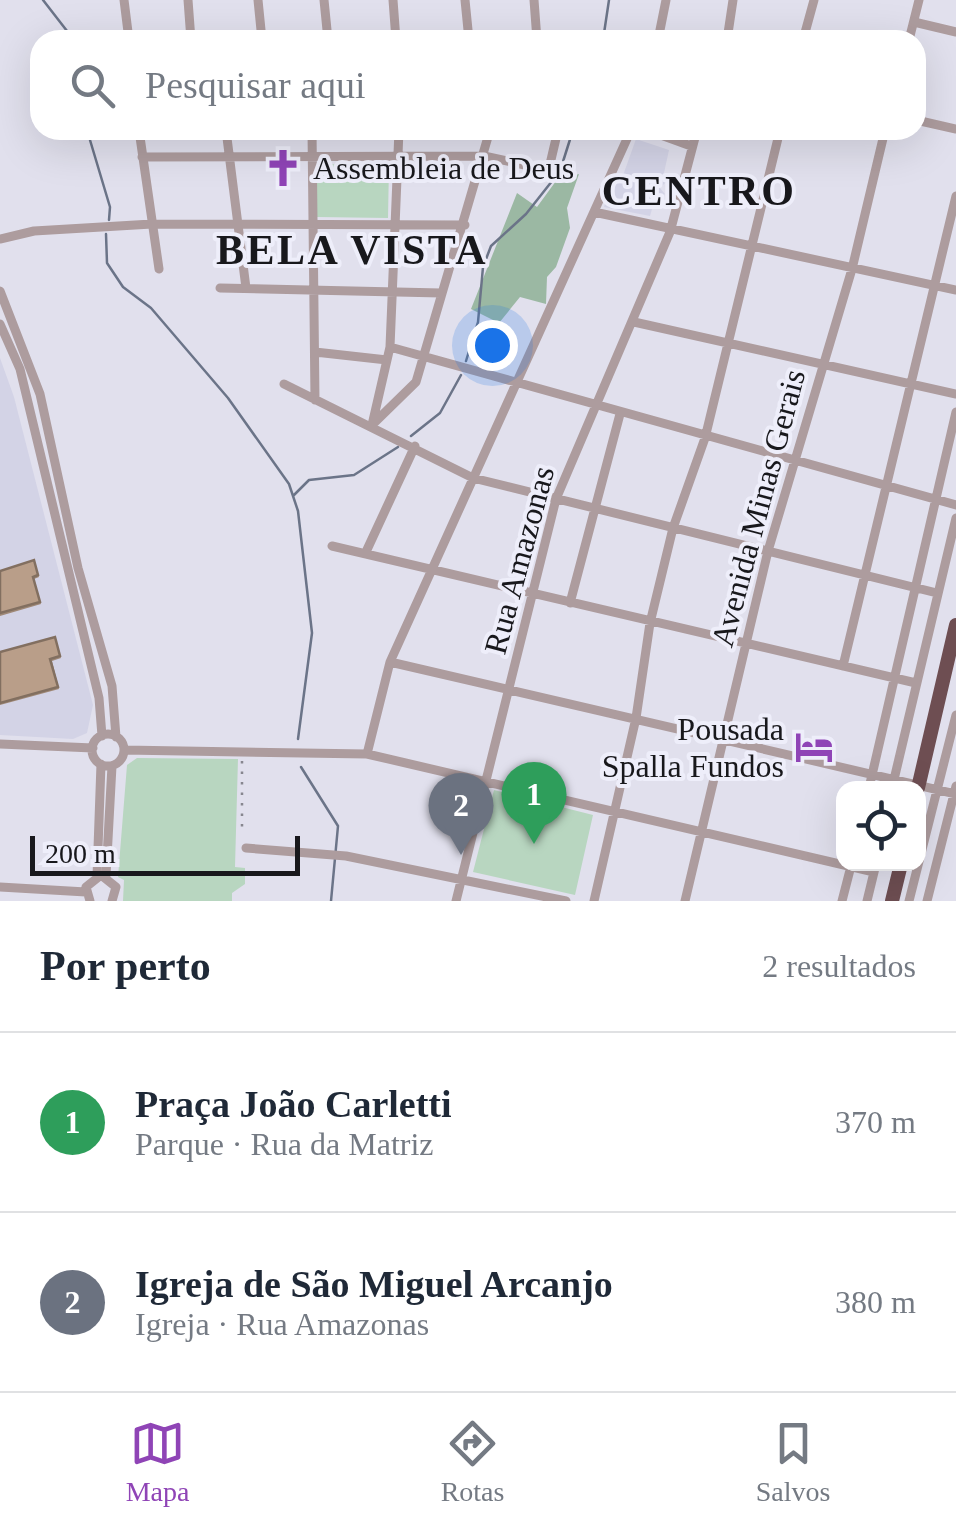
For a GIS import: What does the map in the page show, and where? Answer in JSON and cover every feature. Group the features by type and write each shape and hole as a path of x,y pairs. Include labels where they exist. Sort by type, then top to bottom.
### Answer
{"highway":[{"path":"920,781 956,625"},
{"path":"892,901 899,871"}],"street":[{"path":"124,0 128,30"},
{"path":"188,0 190,30"},
{"path":"258,0 261,30"},
{"path":"324,0 327,30"},
{"path":"393,0 395,30"},
{"path":"465,0 468,30"},
{"path":"534,0 536,30"},
{"path":"660,30 666,0"},
{"path":"728,30 733,0"},
{"path":"806,30 814,0"},
{"path":"912,30 919,0"},
{"path":"914,22 956,32"},
{"path":"926,122 956,129"},
{"path":"140,140 159,269"},
{"path":"227,140 246,288"},
{"path":"311,140 315,400"},
{"path":"372,424 390,347 399,140"},
{"path":"372,424 406,395 426,357 441,293 465,225 488,140"},
{"path":"142,158 484,156 546,169 555,140"},
{"path":"367,754 390,662 626,140"},
{"path":"674,140 691,146"},
{"name":"Rua Amazonas","path":"456,901 556,499 670,232 693,140"},
{"path":"594,901 636,718 650,623 673,528 705,438 778,140"},
{"name":"Avenida Minas Gerais","path":"685,901 768,552 852,269 883,140"},
{"path":"843,666 956,196"},
{"path":"594,212 670,232 956,290"},
{"path":"0,239 34,231 152,224 465,225"},
{"path":"220,288 441,293"},
{"path":"0,291 40,394 78,568 112,686 116,737 124,750 121,760 107,765"},
{"path":"634,322 956,394"},
{"path":"0,324 20,370 99,698 102,736 93,748"},
{"path":"390,347 956,506"},
{"path":"315,352 387,360"},
{"path":"284,384 372,424 473,478 938,593"},
{"path":"870,781 956,412"},
{"path":"570,603 620,414"},
{"path":"366,554 415,446"},
{"path":"895,781 956,518"},
{"path":"332,546 916,683"},
{"path":"390,662 872,774 887,781"},
{"path":"909,901 956,715"},
{"path":"102,736 116,737"},
{"path":"0,744 93,748 107,765 101,876 88,896 0,887"},
{"path":"124,750 367,754 836,863"},
{"path":"926,788 955,791 927,901"},
{"path":"246,848 329,854 566,901"},
{"path":"842,901 850,871"},
{"path":"868,901 874,871"},
{"path":"101,876 116,886 112,901"}],"path":[{"path":"242,752 242,834"}],"shaded area":[{"path":"636,140 669,150 664,173 668,180 660,188 665,194 654,202 650,216 604,207 613,179 621,181"},
{"path":"0,358 14,397 93,705 87,733 73,739 0,735"}],"green space":[{"path":"317,164 389,165 388,218 317,217"},
{"path":"579,174 567,208 570,228 556,267 547,277 546,304 520,297 499,323 471,309 517,193 537,207 556,181"},
{"path":"137,758 238,759 235,867 245,868 245,884 232,893 232,901 123,901 124,880 118,877 127,765"},
{"path":"494,790 593,815 575,895 473,872"}],"building":[{"path":"34,560 38,575 33,577 40,602 0,613 0,571"},
{"path":"55,637 60,656 50,659 58,687 0,703 0,652"}],"waterway":[{"path":"43,0 66,30"},
{"path":"604,30 609,0"},
{"path":"90,140 110,207 109,220"},
{"path":"466,361 478,322 483,267 491,246 526,214 560,171 570,140"},
{"path":"106,234 107,263 123,287 151,308 228,398 289,484 298,511 312,633 298,739"},
{"path":"411,436 440,413 461,375"},
{"path":"293,496 309,480 354,475 398,447"},
{"path":"301,767 338,826 331,901"}],"place":[{"name":"Assembleia de Deus","path":"283,168"},
{"name":"Pousada Spalla Fundos","path":"814,747"},
{"name":"Praça João Carletti","path":"534,844"},
{"name":"Igreja de São Miguel Arcanjo","path":"461,855"}],"district":[{"name":"CENTRO","path":"699,191"},
{"name":"BELA VISTA","path":"352,250"}]}
